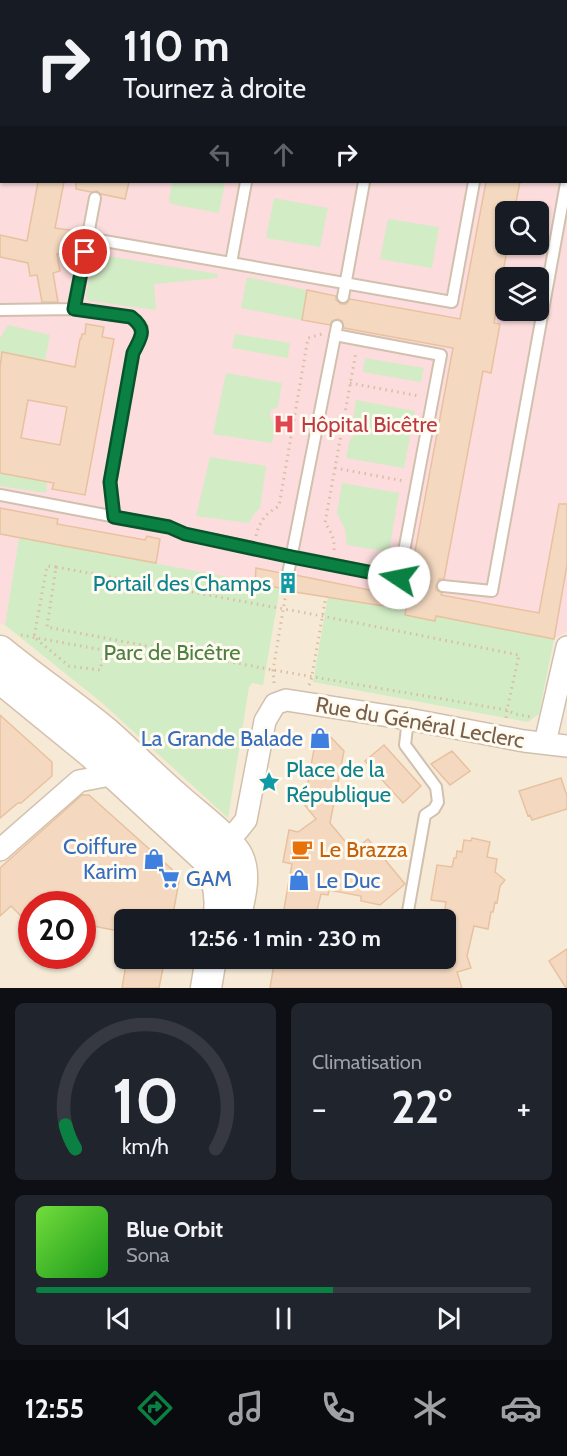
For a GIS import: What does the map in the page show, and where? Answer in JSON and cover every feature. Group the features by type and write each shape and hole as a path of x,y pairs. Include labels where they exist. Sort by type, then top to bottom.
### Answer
{"main road":[{"path":"11,643 22,670 98,742 115,774 216,850 236,853 242,869 237,909"},
{"path":"0,678 153,778 216,850"},
{"path":"216,850 213,869 219,887 218,909"},
{"path":"206,988 209,969"},
{"path":"223,988 226,969"}],"street":[{"path":"545,743 567,647"},
{"name":"Rue du Général Leclerc","path":"274,704 286,700 567,746"},
{"path":"216,850 246,820 265,721 274,704"},
{"path":"0,850 79,780 98,742"},
{"path":"79,780 115,774"}],"lane":[{"path":"231,263 246,183"},
{"path":"343,297 364,183"},
{"path":"87,238 452,302 474,183"},
{"path":"443,586 492,591 563,227 567,183"},
{"path":"74,309 95,198"},
{"path":"0,310 74,309 131,317 142,328 133,353 110,482 114,517"},
{"path":"0,495 169,527 185,534 292,557 404,579 417,483 441,355 335,333 292,557 288,574"},
{"path":"408,719 405,744 436,787 438,801 434,809 425,815 408,909"}],"path":[{"path":"255,549 260,523 270,511 279,506 308,338 335,333 357,345 324,523 332,533 334,541 331,565"},
{"path":"350,383 433,399"},
{"path":"334,468 417,483"},
{"path":"34,637 47,566 322,616 519,655 504,737"},
{"path":"56,567 46,627 531,717"},
{"path":"274,704 273,670 287,587"},
{"path":"311,704 311,681 326,596"},
{"path":"34,637 69,666 100,670 105,650"},
{"path":"11,643 34,637 168,662 174,651"}],"shaded area":[{"path":"0,183 567,183 567,988 0,988"},
{"name":"Hôpital Bicêtre","path":"0,183 567,183 567,631 554,639 437,616 435,621 405,615 405,610 295,592 293,589 282,586 280,588 19,538 5,625 0,624"}],"green space":[{"path":"172,183 225,183 219,213 171,204 169,200"},
{"path":"274,198 328,208 320,247 266,238"},
{"path":"388,219 439,227 432,268 380,259"},
{"path":"101,255 218,274 217,278 154,284 156,310 91,301 86,295 94,256"},
{"path":"247,277 307,290 302,320 241,308"},
{"path":"8,325 50,335 45,361 2,352 0,360 0,338"},
{"path":"235,334 290,343 288,358 232,348"},
{"path":"365,358 424,368 421,382 363,372"},
{"path":"226,373 282,383 278,407 270,412 270,418 276,424 272,443 213,434"},
{"path":"356,400 415,411 404,468 346,458 350,439 358,432 357,425 353,421"},
{"path":"210,457 266,466 260,508 249,523 196,516"},
{"path":"0,472 47,482 46,493 0,486"},
{"path":"342,483 399,493 389,552 347,545 345,530 337,513"},
{"name":"Parc de Bicêtre","path":"19,538 280,588 263,685 252,683 249,687 228,818 101,702 5,625"},
{"path":"328,596 406,610 405,615 435,621 436,616 554,639 539,714 528,722 313,682"}],"building":[{"path":"38,183 64,183 55,228 76,231 71,256 57,254 60,271 53,273 58,302 42,302 37,275 30,276 28,263 0,257 0,235 27,241"},
{"path":"76,183 129,183 125,199 97,191 76,189"},
{"path":"486,183 520,183 516,201 495,201 495,255 506,255 504,267 495,267 494,323 500,324 491,373 483,371 444,579 439,579 436,590 442,593 441,595 539,613 559,504 567,504 567,565 554,639 436,616 435,621 405,615 409,587 416,581 411,573 453,348 344,328 342,321 338,319 332,321 330,325 302,320 307,290 336,296 336,300 341,304 346,304 350,299 460,319"},
{"path":"86,324 104,327 102,337 114,339 85,495 52,489 54,483 0,473 2,352 75,367 80,339 82,334 85,334","holes":["28,400 67,407 60,445 21,438"]},
{"path":"0,508 58,519 57,524 145,540 147,536 160,539 156,563 0,534"},
{"path":"256,568 281,573 281,577 286,581 280,588 255,583"},
{"path":"295,575 385,593 383,606 295,592 289,581"},
{"path":"0,715 52,762 52,776 0,818"},
{"path":"325,731 344,751 330,823 353,851 368,839 405,884 380,905 361,901 361,896 329,890 328,895 321,894 317,909 284,909 292,864 283,862 289,830 298,832 316,819 304,804 317,733"},
{"path":"384,745 421,786 403,803 365,761"},
{"path":"452,751 470,771 450,785 431,764"},
{"path":"561,778 567,796 567,809 532,820 530,815 528,816 519,791"},
{"path":"82,795 89,795 176,873 179,881 174,909 114,909 114,930 96,927 96,891 18,891 18,913 11,906 0,916 0,868"},
{"path":"472,838 490,842 487,857 497,859 495,872 505,880 500,886 488,929 474,926 467,956 471,968 457,972 462,988 270,988 273,969 456,969 456,909 445,909 446,902 431,900 437,865 452,867 457,851 462,852 464,840 471,841"},
{"path":"567,949 567,988 566,988 549,961"},
{"path":"125,969 163,969 159,988 122,988"}],"place":[{"name":"Hôpital Bicêtre","path":"284,424"},
{"name":"Portail des Champs","path":"288,583"},
{"name":"La Grande Balade","path":"320,738"},
{"name":"Place de la République","path":"269,782"},
{"name":"Le Brazza","path":"302,849"},
{"name":"Coiffure Karim","path":"154,859"},
{"name":"GAM","path":"169,878"},
{"name":"Le Duc","path":"299,880"}],"route":[{"path":"85,252 74,309 131,317 142,328 133,353 110,482 114,517 169,527 185,534 292,557 399,578"}]}
